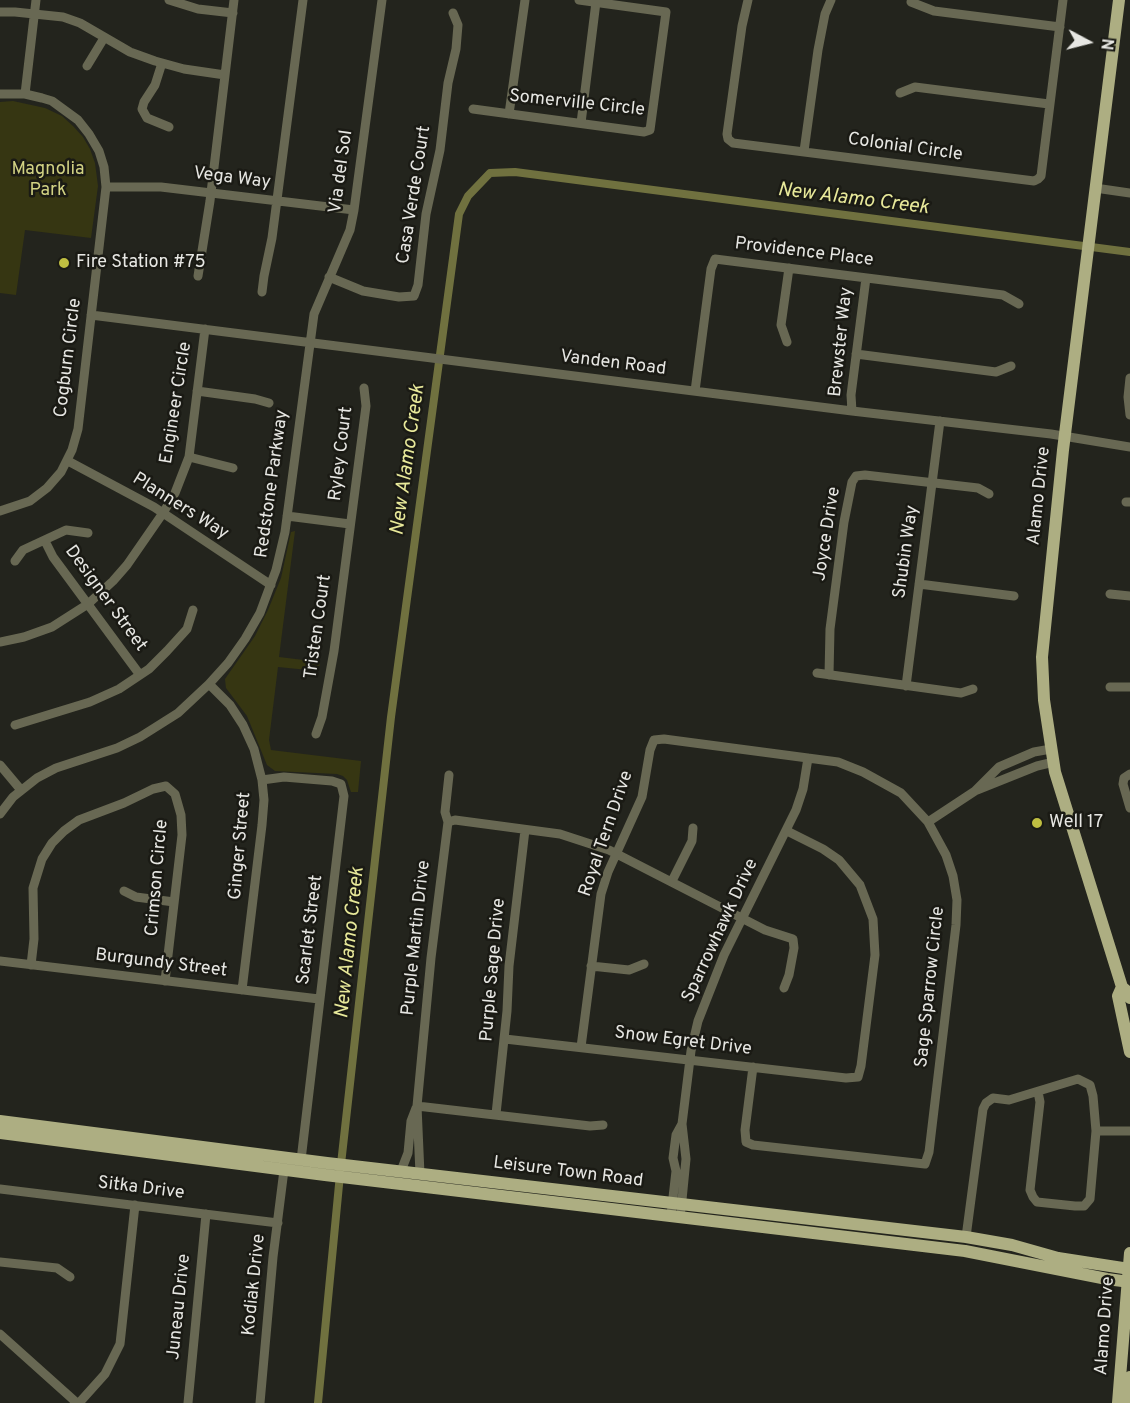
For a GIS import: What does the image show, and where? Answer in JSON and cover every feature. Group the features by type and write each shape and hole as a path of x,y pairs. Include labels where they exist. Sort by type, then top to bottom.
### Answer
{"main road":[{"name":"Alamo Drive","path":"1119,0 1064,436 1042,657 1044,700 1051,749 1061,793 1126,993 1130,1052"},
{"name":"Leisure Town Road","path":"0,1121 301,1160 326,1169"},
{"name":"Leisure Town Road","path":"0,1133 284,1170 326,1169 676,1210 966,1237 1012,1245 1058,1258 1129,1269"},
{"name":"Leisure Town Road","path":"362,1173 401,1171 965,1251 1128,1282"},
{"name":"Alamo Drive","path":"1118,1403 1130,1253"},
{"name":"Alamo Drive","path":"1128,1403 1130,1377"}],"street":[{"path":"24,94 36,0"},
{"path":"169,0 198,9 233,13"},
{"path":"198,276 211,192 234,0"},
{"path":"262,292 277,201 303,0"},
{"name":"Via del Sol","path":"309,342 314,314 350,230 382,0"},
{"path":"509,114 525,0"},
{"name":"Somerville Circle","path":"473,109 644,132 650,130 666,26 666,12 579,0"},
{"name":"Colonial Circle","path":"748,0 728,124 728,139 733,143 1034,181 1041,176 1063,0"},
{"path":"804,151 818,50 825,14 831,0"},
{"path":"581,123 596,2"},
{"path":"912,2 934,11 1060,27"},
{"path":"0,12 34,13 71,19 130,51 162,63 225,75"},
{"name":"Casa Verde Court","path":"329,277 363,291 399,297 414,296 418,285 426,213 440,150 448,83 456,49 458,25 453,13"},
{"path":"87,66 104,38"},
{"path":"162,63 155,85 142,109 147,118 169,128"},
{"path":"900,93 915,87 1049,104"},
{"name":"Cogburn Circle","path":"0,94 24,94 52,101 78,120 99,152 104,167 106,187 78,429 68,461 57,478 42,492 23,504 0,511"},
{"name":"Vega Way","path":"106,187 161,187 354,210"},
{"path":"1095,188 1130,193"},
{"name":"Providence Place","path":"695,391 711,269 715,259 1003,295 1019,304"},
{"path":"787,342 782,325 789,268"},
{"name":"Brewster Way","path":"852,411 851,395 866,278"},
{"name":"Vanden Road","path":"91,315 1064,436 1130,447"},
{"name":"Engineer Circle","path":"0,642 24,637 52,627 88,604 127,565 163,513 175,493 189,457 205,329"},
{"name":"Redstone Parkway","path":"0,814 21,790 37,778 56,768 98,756 140,737 178,713 209,684 245,639 260,613 281,552 309,342"},
{"path":"856,354 996,372 1011,366"},
{"path":"1130,378 1128,397 1130,415"},
{"name":"Ryley Court","path":"350,524 366,406 364,388"},
{"path":"197,391 269,403"},
{"name":"Shubin Way","path":"906,686 940,422"},
{"path":"189,457 233,468"},
{"name":"Planners Way","path":"68,461 163,513 271,585"},
{"name":"Joyce Drive","path":"829,675 830,629 844,522 852,482 856,476 865,475 932,483"},
{"path":"932,483 978,488 988,494"},
{"path":"287,516 350,524"},
{"name":"Tristen Court","path":"316,734 322,717 334,651 350,524"},
{"path":"15,561 23,550 45,542 66,530 88,533"},
{"name":"Designer Street","path":"45,542 53,557 140,675"},
{"path":"919,584 1014,596"},
{"path":"1110,594 1130,596"},
{"path":"15,725 90,702 119,689 140,675 168,651 187,629 193,610"},
{"path":"817,674 961,693 973,689"},
{"name":"Ginger Street","path":"209,684 230,705 243,725 254,749 262,780 264,801 262,825 242,990"},
{"path":"1110,687 1130,687"},
{"name":"Sage Sparrow Circle","path":"654,740 664,739 838,762 884,782 901,793 928,822 946,855 953,876 957,900 956,925 929,1152 925,1164 753,1145 746,1142 745,1130 753,1067"},
{"name":"Royal Tern Drive","path":"581,1047 601,894 642,797 650,750 654,740"},
{"path":"928,822 975,790 999,767 1034,752 1051,749"},
{"name":"Sparrowhawk Drive","path":"676,1210 686,1159 682,1124 690,1059 698,1021 710,987 787,831 803,789 808,758"},
{"path":"975,790 991,786 1036,766 1054,762"},
{"path":"0,765 21,790"},
{"path":"1130,774 1124,778 1123,784 1130,808"},
{"name":"Purple Martin Drive","path":"420,1174 417,1106 431,958 448,822 445,812 449,775"},
{"name":"Scarlet Street","path":"262,780 302,778 341,784 344,796 301,1160"},
{"name":"Crimson Circle","path":"31,965 34,939 33,888 42,859 52,843 79,820 153,789 166,786 175,794 181,815 182,835 165,981"},
{"path":"448,822 455,820 560,834 617,853 765,930 793,939 794,948 784,988"},
{"path":"672,881 692,841 693,828"},
{"name":"Purple Sage Drive","path":"496,1114 505,1039 509,966 525,830"},
{"name":"Snow Egret Drive","path":"505,1039 846,1078 858,1077 875,955 873,919 860,885 839,860 824,849 787,831"},
{"path":"124,891 136,897 174,902"},
{"name":"Burgundy Street","path":"0,961 319,999"},
{"path":"591,966 629,970 644,964"},
{"path":"966,1237 983,1109 986,1103 993,1098 1009,1100 1078,1079 1090,1085 1096,1131 1090,1199 1084,1206 1037,1202 1030,1190 1040,1102 1038,1092"},
{"path":"417,1106 590,1126 603,1125"},
{"name":"Purple Martin Drive","path":"401,1171 408,1153 411,1121 417,1106"},
{"path":"1096,1131 1130,1131"},
{"name":"Kodiak Drive","path":"260,1403 284,1170"},
{"name":"Sitka Drive","path":"0,1188 278,1223"},
{"path":"0,1334 78,1403 105,1374 120,1344 135,1205"},
{"name":"Juneau Drive","path":"188,1403 206,1214"},
{"path":"0,1262 57,1268 70,1277"}],"green space":[{"name":"Magnolia Park","path":"13,101 45,108 62,116 73,126 90,149 95,163 98,186 91,238 25,230 16,295 0,293 0,102"},
{"path":"295,531 279,657 320,662 318,671 278,667 269,740 271,750 361,761 358,792 351,792 347,780 337,774 275,771 267,765 247,716 226,688 225,679 255,636 268,610 281,578 291,532"}],"waterway":[{"name":"New Alamo Creek","path":"318,1403 341,1164 391,717 459,214 468,196 490,173 515,172 1130,252"}],"place":[{"name":"Fire Station #75","path":"64,263"},
{"name":"Well 17","path":"1037,823"}]}
